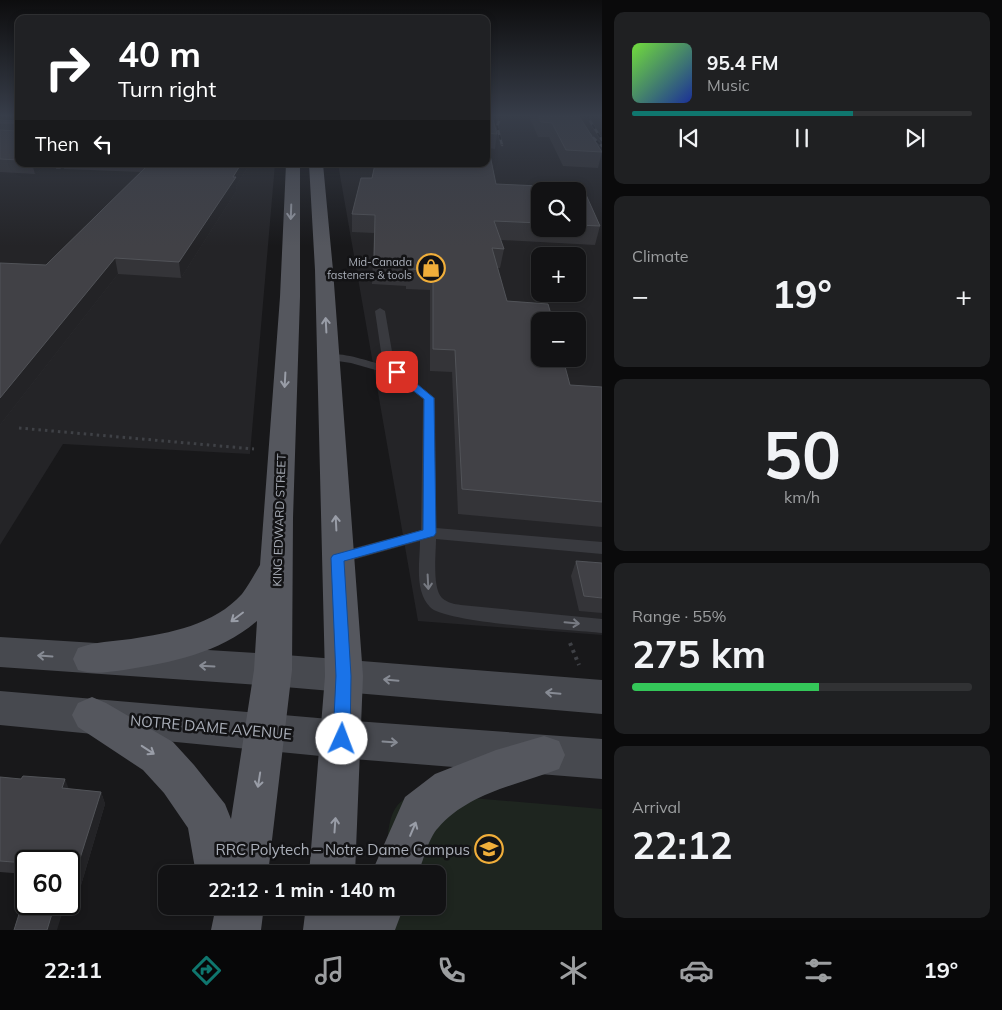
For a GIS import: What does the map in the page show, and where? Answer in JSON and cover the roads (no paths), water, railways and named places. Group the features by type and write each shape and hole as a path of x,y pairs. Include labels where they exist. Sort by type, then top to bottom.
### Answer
{"main road":[{"path":"292,174 317,174 328,357 344,676 342,739 333,865"},
{"name":"KING EDWARD STREET","path":"246,865 273,670 276,565 290,297 292,174"},
{"path":"91,659 179,646 226,626 250,608 276,565"},
{"path":"0,652 344,676 592,684"},
{"name":"NOTRE DAME AVENUE","path":"0,708 342,739 602,759"},
{"path":"92,715 158,756 179,779 209,820 217,865"},
{"path":"398,865 420,812 450,789 496,770 544,755"},
{"path":"223,915 224,930"},
{"path":"236,930 238,915"},
{"path":"328,930 329,915"},
{"path":"370,930 376,915"}],"lane":[{"path":"380,311 390,370"},
{"path":"328,357 352,360 397,372 429,398 428,585 431,599 442,608 461,612 602,626"},
{"path":"338,558 429,533 602,548"}],"place":[{"name":"Mid-Canada fasteners & tools","path":"431,268"},
{"name":"RRC Polytech – Notre Dame Campus","path":"489,849"}]}
